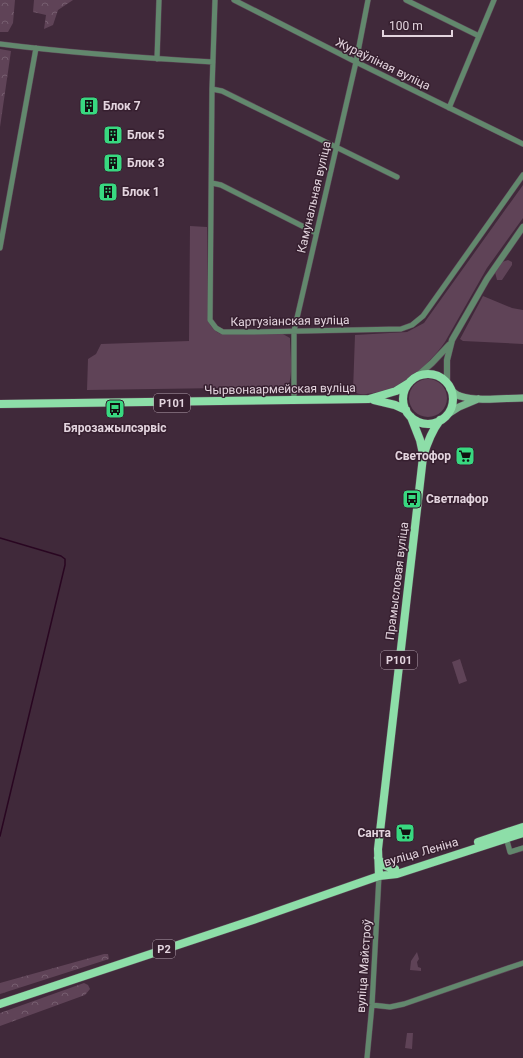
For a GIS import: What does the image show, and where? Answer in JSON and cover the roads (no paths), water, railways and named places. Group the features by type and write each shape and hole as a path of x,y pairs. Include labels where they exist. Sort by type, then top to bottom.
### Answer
{"main road":[{"path":"416,377 424,374 433,374 441,378 459,396 480,398 523,398"},
{"name":"Р101","path":"416,377 408,384 404,392 403,401 409,414 418,421 425,423 433,423 448,414"},
{"name":"Чырвонаармейская вуліца","path":"0,404 369,399 396,392 408,384"},
{"path":"448,414 452,402 449,386"},
{"path":"448,414 459,406 480,398"},
{"name":"Чырвонаармейская вуліца","path":"369,399 395,405 409,414"},
{"name":"Прамысловая вуліца","path":"409,414 420,440 423,457"},
{"name":"Прамысловая вуліца","path":"379,876 378,857 392,723 423,457 429,437 440,420"},
{"name":"вуліца Леніна","path":"379,876 397,874 505,836 523,827"},
{"name":"вуліца Леніна","path":"379,876 385,872 440,855 505,836 523,833"},
{"path":"378,857 386,866 395,869"},
{"name":"Р2","path":"0,1004 256,919 379,876"}],"street":[{"path":"157,59 159,0"},
{"name":"Картузіанская вуліца","path":"215,0 212,89 210,320 216,328 223,332 401,329 412,325 422,316 523,175"},
{"name":"Жураўліная вуліца","path":"234,0 523,144"},
{"name":"Камунальная вуліца","path":"294,401 294,331 356,62 368,0"},
{"path":"406,0 479,36"},
{"path":"449,108 494,0"},
{"path":"0,44 157,59 213,62"},
{"path":"0,248 36,48"},
{"path":"212,89 222,91 397,177"},
{"path":"212,183 221,185 316,233"},
{"path":"416,377 432,363 452,340 487,279 523,227"},
{"path":"449,386 447,360 452,340"},
{"path":"505,836 510,852 523,848"},
{"name":"вуліца Майстроў","path":"367,1058 372,1005 379,876"},
{"path":"372,1005 390,1007 404,1004 523,963"}],"waterway":[{"path":"0,538 61,556 65,559 65,565 0,836"}],"place":[{"name":"Блок 7","path":"89,106"},
{"name":"Блок 5","path":"113,135"},
{"name":"Блок 3","path":"113,163"},
{"name":"Блок 1","path":"108,192"},
{"name":"Бярозажылсэрвіс","path":"115,409"},
{"name":"Светофор","path":"465,456"},
{"name":"Светлафор","path":"412,499"},
{"name":"Санта","path":"405,833"}]}
